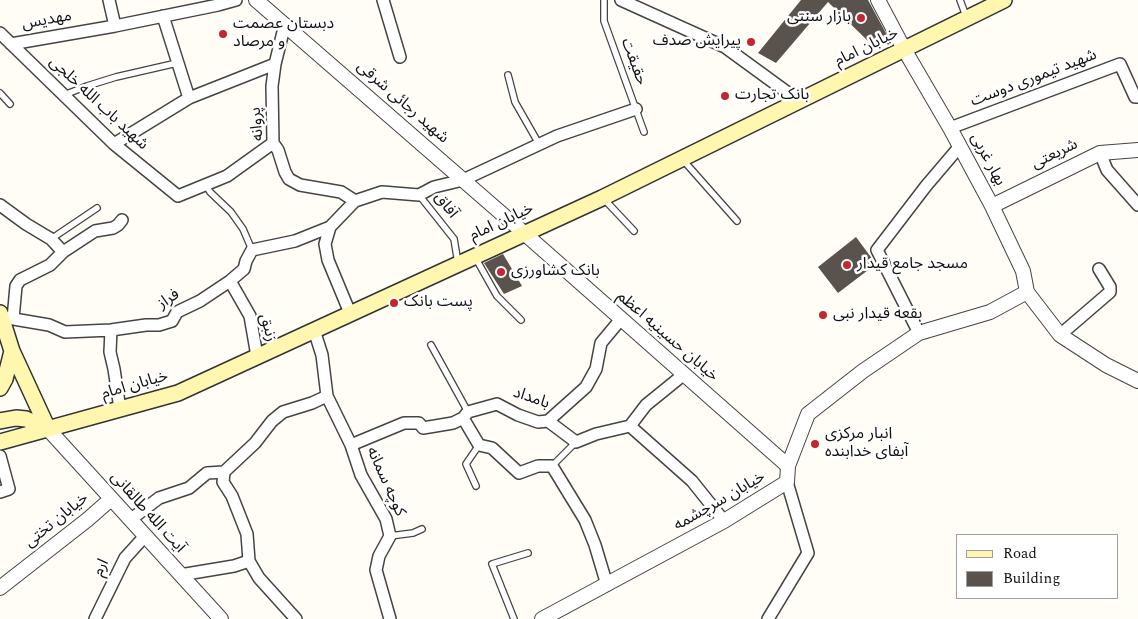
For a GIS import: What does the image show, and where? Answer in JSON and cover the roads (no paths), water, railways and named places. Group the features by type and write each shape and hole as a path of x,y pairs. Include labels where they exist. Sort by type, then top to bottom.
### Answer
{"main road":[{"name":"خیابان امام","path":"0,442 178,393 602,198 1004,0"},
{"path":"5,316 12,351 48,429"},
{"path":"0,388 5,379 12,351"},
{"path":"0,421 16,418 26,419 48,429"}],"street":[{"path":"109,0 115,26"},
{"name":"مهدیس","path":"11,44 115,26 236,0"},
{"path":"383,0 400,57"},
{"path":"621,0 636,3 725,47 799,101"},
{"name":"بهار غربی","path":"878,0 992,206 1023,271 1027,292"},
{"name":"شهید رجائی شرقی","path":"260,1 524,233"},
{"path":"163,16 189,98"},
{"name":"پروانه","path":"285,24 275,64 272,86 274,144 278,150 285,172 289,179 300,185 341,192 355,201"},
{"name":"شهید باب الله خلجی","path":"0,33 114,144 178,196 206,185"},
{"path":"114,144 189,98 275,64"},
{"name":"شهید تیموری دوست","path":"950,128 1120,64 1135,97 1138,97"},
{"path":"252,250 295,240 330,227 355,201 382,192 419,195 434,188 463,180 580,127 636,109"},
{"path":"206,185 227,176 274,144"},
{"path":"919,333 877,250 926,186 960,146"},
{"name":"شریعتی","path":"992,206 1100,153 1138,150"},
{"path":"1100,153 1107,170 1138,205"},
{"path":"0,205 51,239 63,252"},
{"path":"5,316 20,280 50,265 63,252 95,231 113,228 122,220"},
{"path":"330,227 325,244 328,260 350,313"},
{"name":"خیابان حسینیه اعظم","path":"524,233 788,466"},
{"name":"فراز","path":"5,316 49,325 65,332 110,330 146,324 160,325 172,321 177,312 200,301 230,281 244,269 252,250"},
{"path":"1060,335 1110,292 1110,288 1099,269"},
{"name":"زنبق","path":"230,281 250,316 258,356"},
{"path":"1027,292 1060,335 1106,365 1138,381"},
{"name":"خیابان سرچشمه","path":"542,619 724,521 787,482 788,466 808,414 863,371 919,333 990,312 1027,292"},
{"path":"548,421 586,388 596,369 602,343 621,319"},
{"path":"110,330 110,352 120,409"},
{"name":"کوچه سمانه","path":"314,330 322,355 327,396 351,445 361,476 386,519 390,536 379,556 376,570 390,619"},
{"path":"576,442 596,434 630,426 646,405 683,374"},
{"path":"296,619 260,578 249,561 247,534 236,504 223,482 224,472 255,443 272,421 283,412 327,396"},
{"name":"بامداد","path":"351,445 404,423 419,423 423,428 453,422 497,404 518,415 538,422 548,421 576,442"},
{"path":"466,416 479,445 492,448 519,473 538,466 552,466 585,520 607,585"},
{"path":"630,426 692,481 724,521"},
{"name":"آیت الله طالقانی","path":"48,429 221,619"},
{"path":"0,456 9,489 0,492"},
{"path":"130,520 159,498 189,488 207,472 224,472"},
{"path":"768,619 808,552 787,482"},
{"name":"خیابان تختی","path":"0,588 111,499"},
{"name":"ارم","path":"95,619 125,558 145,536"},
{"path":"180,575 234,566 249,561"}],"lane":[{"name":"حقیقت","path":"604,0 604,21 644,132"},
{"path":"960,0 967,18"},
{"path":"64,95 116,77 177,62"},
{"path":"508,75 515,102 539,144"},
{"path":"0,93 10,104"},
{"path":"682,159 736,221"},
{"path":"206,185 210,192 231,212 243,229 252,250"},
{"name":"آفاق","path":"419,195 454,239 458,263"},
{"path":"602,198 634,231"},
{"path":"51,239 97,208"},
{"path":"474,256 497,296 520,320"},
{"path":"431,345 466,416"},
{"path":"552,466 576,442"},
{"path":"476,486 466,464 479,445"},
{"path":"390,536 414,533 422,529"},
{"path":"514,619 492,564 528,553"}],"place":[{"name":"بازار سنتی","path":"861,18"},
{"name":"دبستان عصمت و مرصاد","path":"223,34"},
{"name":"پیرایش صدف","path":"751,42"},
{"name":"بانک تجارت","path":"725,96"},
{"name":"مسجد جامع قیدار","path":"847,265"},
{"name":"بانک کشاورزی","path":"501,272"},
{"name":"پست بانک","path":"394,303"},
{"name":"بقعه قیدار نبی","path":"823,315"},
{"name":"انبار مرکزی آبفای خدابنده","path":"815,444"}]}
